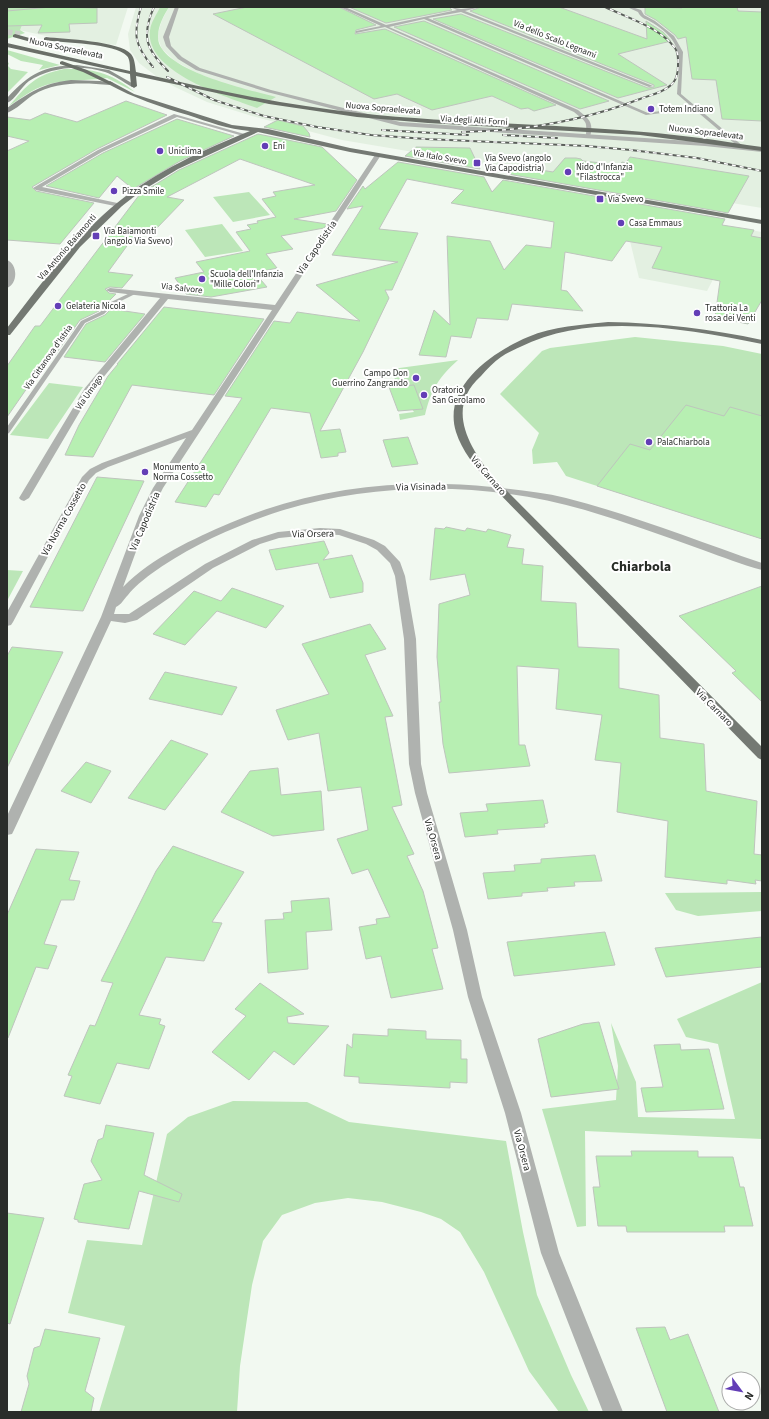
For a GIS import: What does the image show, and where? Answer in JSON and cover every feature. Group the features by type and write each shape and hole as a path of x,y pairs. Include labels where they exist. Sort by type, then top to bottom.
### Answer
{"highway":[{"name":"Nuova Sopraelevata","path":"64,50 17,35 101,45 121,49 131,58 133,76 138,89"},
{"name":"Nuova Sopraelevata","path":"7,46 67,57 221,92 322,110 408,120 640,133 715,141 762,149"},
{"path":"7,46 85,71 110,83"},
{"name":"Nuova Sopraelevata","path":"96,58 250,93 337,107 410,114 641,128 687,132 762,143"}],"main road":[{"path":"7,101 30,78 44,72 66,67 83,67 107,71 138,89"},
{"path":"7,111 34,93 52,86 82,82 110,83"},
{"name":"Via Italo Svevo","path":"110,83 132,95 182,113 231,127 258,130 378,155 762,222"},
{"name":"Via Italo Svevo","path":"138,89 159,98 258,130"},
{"name":"Via Antonio Baiamonti","path":"7,333 76,247 104,218 120,205 167,172 196,157 258,130"},
{"name":"Via Carnaro","path":"762,342 697,329 630,324 566,329 531,339 505,351 478,372 468,384 461,398 458,422 461,437 472,457 490,479 762,755"}],"street":[{"name":"Via degli Alti Forni","path":"177,7 166,37 169,46 180,58 198,69 268,92 400,124 762,149"},
{"path":"120,205 36,188 100,151 176,115 245,135"},
{"name":"Via Capodistria","path":"7,830 107,617 144,516 158,488 378,155"},
{"path":"7,262 11,267 12,272 7,286"},
{"name":"Via Salvore","path":"110,290 276,308"},
{"name":"Via Umago","path":"24,498 88,390 166,296"},
{"name":"Via Norma Cossetto","path":"7,622 85,479 93,471 105,465 194,432"},
{"name":"Via Visinada","path":"107,617 118,599 135,582 163,562 193,544 228,527 264,512 318,496 383,487 417,485 469,486 552,499 600,512 762,567"},
{"name":"Via Orsera","path":"107,617 125,619 133,618 179,585 209,566 256,542 278,535 320,531 340,532 370,542 381,548 395,562 400,576 410,639 415,764 421,793 460,930 476,997 513,1113 550,1252 613,1412"}],"lane":[{"path":"342,7 576,111 589,121 591,128 588,137"},
{"name":"Via dello Scalo Legnami","path":"452,7 651,86"},
{"path":"357,32 478,7"},
{"path":"629,7 640,11 642,16 654,22 673,37 681,52 679,94 742,147"},
{"path":"424,18 648,114 694,107"},
{"name":"Via Cittanova d'Istria","path":"7,432 83,322 102,313 111,304 134,293"}],"shaded area":[{"path":"35,7 128,7 116,45 55,38 19,30 25,17"},
{"path":"136,7 160,7 150,30 167,65 219,82 195,72 175,61 162,49 157,36 162,20 169,7 762,7 762,208 342,140 252,116 207,102 175,87 156,76 139,63 130,50 128,34"},
{"path":"681,218 762,232 762,274 720,266 707,291 639,278 629,237"}],"green space":[{"path":"7,7 35,7 25,17 20,30 25,33 7,39"},
{"path":"160,7 169,7 163,17 158,36 161,48 172,59 206,77 276,97 257,108 208,90 173,70 160,58 152,45 150,30"},
{"path":"7,50 60,65 39,70 43,65 21,61 7,54"},
{"path":"7,62 9,63 8,66 11,69 28,72 7,93"},
{"path":"64,69 102,73 118,80 135,92 107,78 69,81 54,83 36,89 9,106 32,82 46,74"},
{"path":"249,192 270,215 233,222 213,197"},
{"path":"222,224 243,251 205,257 185,230"},
{"name":"PalaChiarbola","path":"635,337 723,346 762,354 762,539 566,476 557,462 533,464 532,450 539,433 500,394 542,351 550,348"},
{"name":"Oratorio San Gerolamo","path":"458,360 437,384 430,398 425,415 400,420 399,414 414,412 397,387 392,369"},
{"path":"49,383 83,387 48,439 10,435"},
{"path":"7,570 23,571 7,601"},
{"path":"762,892 762,911 698,916 676,910 665,893"},
{"path":"762,982 762,1139 585,1131 586,1226 577,1227 542,1109 616,1100 618,1066 611,1023 636,1082 638,1117 735,1119 718,1044 686,1037 677,1019"},
{"path":"233,1101 307,1102 349,1122 506,1141 523,1232 537,1295 571,1375 589,1412 559,1412 529,1371 484,1272 460,1232 441,1219 421,1212 382,1202 348,1198 315,1203 282,1215 263,1241 252,1285 240,1366 237,1412 99,1412 125,1326 68,1313 87,1240 142,1245 167,1134 188,1117"}],"building":[{"path":"51,7 97,8 97,23 69,24 70,32 38,33 42,25 7,26 7,11"},
{"path":"247,7 339,7 376,25 356,30 355,34 385,29 556,105 534,111 528,108 521,109 492,96 432,110 397,94 374,99 213,14"},
{"path":"349,7 449,7 452,10 386,23"},
{"path":"481,7 559,7 647,39 646,21 663,32 671,41 618,54 667,85 618,98 433,19 461,14 648,88 654,87 654,85 470,11"},
{"path":"645,7 737,7 738,11 762,12 762,121 722,119 716,80 692,79 686,37 678,39 656,20 645,14"},
{"path":"424,21 609,101 580,109 394,27"},
{"path":"126,101 167,115 97,149 32,187 36,191 94,203 60,244 7,240 7,151 29,141 7,136 7,117 30,120 45,113 77,122"},
{"path":"177,119 234,136 180,161 133,189 117,176 99,198 46,186 103,153"},
{"path":"278,120 303,126 309,133 310,137 264,127"},
{"path":"258,134 322,147 357,180 336,211 294,219 327,224 324,228 281,236 293,249 266,254 277,268 255,273 267,287 211,297 186,294 175,278 204,272 196,262 250,251 236,232 251,229 247,225 258,223 257,221 276,217 262,199 276,196 273,192 315,185 240,159 167,197 184,200 155,230 140,228 108,272 133,275 122,288 110,287 105,289 109,293 116,294 99,311 80,320 55,355 50,355 7,417 7,366 35,326 40,326 140,194 179,170"},
{"path":"416,147 470,148 480,169 405,156"},
{"path":"630,157 749,176 728,213 508,174 516,166 553,172 565,158 576,158 583,161 620,165 622,162 626,163"},
{"path":"398,162 484,177 492,192 503,180 725,219 722,225 754,230 751,236 762,238 762,300 748,324 715,317 720,281 652,268 662,247 626,241 612,261 565,252 561,290 567,291 583,311 512,304 508,320 477,318 471,338 451,336 446,357 419,355 434,310 450,325 447,236 490,241 504,270 526,245 551,248 554,222 451,203 464,190 407,179 379,229 418,233 392,290 385,290 389,298 363,352 320,431 340,429 346,452 338,453 338,456 321,458 310,413 271,408 219,495 214,494 206,507 175,502 242,398 225,396 274,321 290,323 297,312 360,321 316,285 398,262 332,255 363,206 347,209 363,186 365,189"},
{"path":"164,307 264,319 214,395 132,385 93,457 65,455 79,425 108,376"},
{"path":"111,309 145,314 105,362 64,357 86,324 105,315"},
{"path":"414,385 423,409 398,411 389,387"},
{"path":"686,405 724,416 730,407 762,416 762,539 597,486 630,444 650,450"},
{"path":"408,437 418,464 392,467 383,440"},
{"path":"97,477 144,481 83,611 30,607"},
{"path":"446,527 465,531 467,528 486,532 488,529 511,535 507,547 524,549 522,564 543,566 541,601 576,603 578,647 619,649 619,688 659,695 660,738 704,744 706,791 757,801 754,854 762,855 762,881 755,880 756,884 727,880 727,884 665,877 668,821 617,812 621,763 595,760 602,715 556,709 559,669 517,666 519,745 525,745 530,766 449,773 443,744 439,702 441,702 437,657 439,604 470,595 465,574 430,580 435,528 444,529"},
{"path":"324,541 329,553 323,560 352,555 363,583 363,592 330,598 318,563 276,570 269,550"},
{"path":"762,586 762,702 732,673 736,671 679,616"},
{"path":"232,588 284,606 266,628 217,611 185,645 153,634 194,591 221,601"},
{"path":"370,624 386,649 365,655 393,716 385,717 402,805 392,807 414,854 407,856 423,891 438,948 432,949 443,989 391,998 381,956 366,959 359,927 377,924 376,919 390,917 368,869 352,874 337,839 368,830 361,787 328,791 319,733 288,740 276,710 329,694 302,644"},
{"path":"12,647 63,652 7,768 7,656"},
{"path":"165,672 237,687 222,715 149,699"},
{"path":"171,740 208,754 165,810 128,798"},
{"path":"86,762 111,771 91,803 61,791"},
{"path":"278,768 281,795 321,791 324,830 273,836 221,812 250,771"},
{"path":"543,800 548,823 544,824 545,827 497,830 498,834 465,837 460,813 488,811 486,804"},
{"path":"173,846 244,872 212,922 222,923 204,961 166,957 139,1015 161,1019 159,1024 165,1026 149,1069 117,1063 100,1104 64,1096 72,1076 68,1075 90,1025 95,1026 113,983 101,981 156,871"},
{"path":"36,849 79,852 69,880 80,881 74,900 61,900 44,944 57,946 48,969 36,967 8,1038 7,915"},
{"path":"595,855 602,881 574,882 575,886 547,888 548,891 522,893 522,896 488,899 483,873 515,871 514,865 541,863 541,859"},
{"path":"329,898 332,930 306,932 308,969 268,973 265,920 284,919 283,913 292,912 291,901"},
{"path":"605,932 615,965 514,976 507,942"},
{"path":"762,937 762,967 666,977 655,948"},
{"path":"260,983 304,1014 287,1017 288,1023 329,1026 294,1065 274,1051 249,1080 212,1052 246,1016 235,1009"},
{"path":"599,1022 619,1089 551,1097 538,1039 583,1024"},
{"path":"388,1029 426,1031 426,1039 461,1040 461,1059 467,1059 467,1083 450,1082 450,1088 359,1083 359,1077 344,1076 347,1044 352,1048 353,1034 388,1036"},
{"path":"680,1044 681,1050 709,1049 724,1109 646,1112 641,1088 663,1087 654,1045"},
{"path":"106,1125 154,1133 144,1175 182,1194 179,1202 139,1191 129,1229 78,1222 78,1220 74,1219 84,1184 102,1180 91,1161 98,1140 103,1138"},
{"path":"631,1151 698,1151 698,1157 733,1157 740,1187 744,1187 753,1226 724,1226 725,1232 627,1232 626,1226 598,1226 593,1187 600,1187 596,1156 632,1156"},
{"path":"7,1213 44,1218 10,1324 7,1323"},
{"path":"665,1327 670,1340 688,1334 719,1412 667,1412 636,1328"},
{"path":"45,1329 100,1338 85,1391 94,1398 91,1412 21,1412 29,1384 27,1376 34,1348 40,1346"}],"tunnel":[{"path":"7,32 20,34"}],"railway":[{"path":"141,7 138,16 136,32 137,39 142,52 153,67"},
{"path":"154,7 148,26 148,42 150,49 168,71"},
{"path":"462,132 508,130 575,119 619,107 658,93 670,86 673,83 678,70 678,57 675,48 661,34 633,19 605,7"},
{"path":"167,77 214,100 264,116 317,127 371,135 587,146 631,150 697,158 762,171"},
{"path":"382,130 468,135"},
{"path":"503,135 557,138"}],"place":[{"name":"Totem Indiano","path":"651,109"},
{"name":"Eni","path":"265,146"},
{"name":"Uniclima","path":"160,151"},
{"name":"Via Svevo (angolo Via Capodistria)","path":"477,163"},
{"name":"Nido d'Infanzia \"Filastrocca\"","path":"568,172"},
{"name":"Pizza Smile","path":"114,191"},
{"name":"Via Svevo","path":"600,199"},
{"name":"Casa Emmaus","path":"621,223"},
{"name":"Via Baiamonti (angolo Via Svevo)","path":"96,236"},
{"name":"Scuola dell'Infanzia \"Mille Colori\"","path":"202,279"},
{"name":"Gelateria Nicola","path":"58,306"},
{"name":"Trattoria La rosa dei Venti","path":"697,313"},
{"name":"Campo Don Guerrino Zangrando","path":"416,378"},
{"name":"Oratorio San Gerolamo","path":"424,395"},
{"name":"PalaChiarbola","path":"649,442"},
{"name":"Monumento a Norma Cossetto","path":"145,472"}],"district":[{"name":"Chiarbola","path":"641,566"}]}
